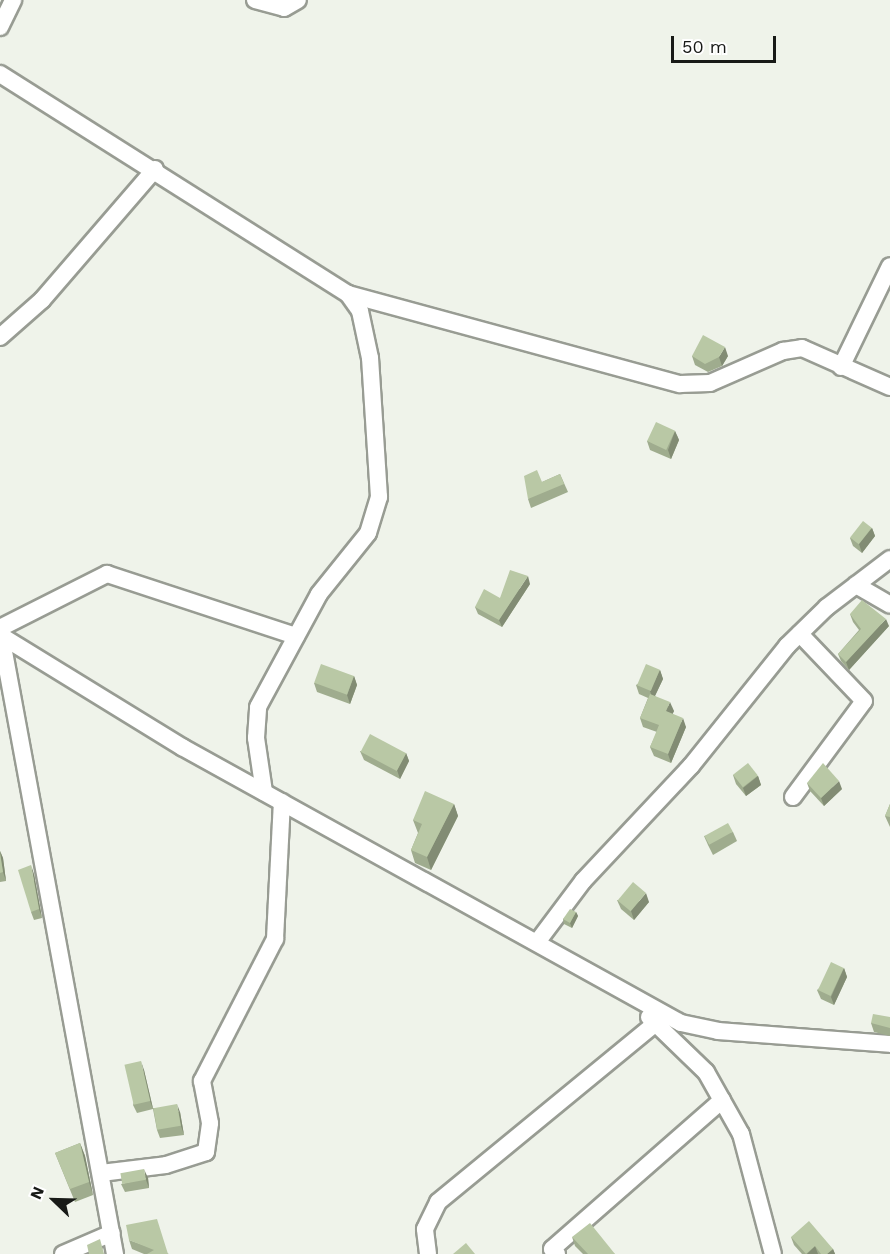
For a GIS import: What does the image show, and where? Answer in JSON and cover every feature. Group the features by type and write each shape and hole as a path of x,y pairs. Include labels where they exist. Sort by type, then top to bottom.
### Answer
{"street":[{"path":"0,27 13,0"},
{"path":"255,0 277,8 298,0"},
{"path":"0,74 155,168 348,294 680,384 710,384 783,351 802,348 890,387"},
{"path":"0,337 42,300 155,168"},
{"path":"841,367 888,276"},
{"path":"264,792 256,738 258,707 319,594 368,533 379,497 370,358 360,311 348,294"},
{"path":"538,941 583,881 691,766 800,634 856,585 890,560"},
{"path":"0,632 107,574 296,636"},
{"path":"856,585 890,605"},
{"path":"0,632 264,792 538,941 640,1004 681,1023 718,1031 890,1044"},
{"path":"0,632 115,1254"},
{"path":"793,796 864,701 800,634"},
{"path":"101,1173 166,1165 206,1152 210,1123 202,1080 275,939 282,802"},
{"path":"640,1004 655,1024 706,1072 741,1134 773,1254"},
{"path":"428,1254 425,1229 438,1202 655,1024"},
{"path":"551,1252 722,1100"},
{"path":"63,1254 112,1233"}],"building":[{"path":"703,335 725,347 719,357 705,364 692,356"},
{"path":"656,422 675,431 666,450 647,441"},
{"path":"537,470 542,482 560,474 564,484 528,499 524,476"},
{"path":"863,521 872,528 859,544 850,538"},
{"path":"510,570 528,576 499,620 475,607 484,589 500,598"},
{"path":"862,600 886,619 846,662 838,654 861,629 850,614"},
{"path":"321,664 354,676 347,695 314,683"},
{"path":"646,664 660,670 651,691 637,685"},
{"path":"650,694 670,702 666,711 683,718 668,754 650,747 659,725 640,718"},
{"path":"370,734 406,753 397,771 361,752"},
{"path":"748,763 758,776 743,787 733,775"},
{"path":"823,763 839,781 821,798 807,783"},
{"path":"425,791 454,804 427,857 411,850 422,824 413,820"},
{"path":"890,804 890,817 885,816"},
{"path":"728,823 733,832 709,845 704,836"},
{"path":"0,854 3,872 0,873"},
{"path":"31,865 39,909 31,912 18,870"},
{"path":"633,882 646,893 631,911 618,900"},
{"path":"570,909 576,912 570,923 563,919"},
{"path":"831,962 844,968 831,996 818,990"},
{"path":"873,1014 890,1017 890,1028 871,1023"},
{"path":"141,1061 150,1101 134,1105 124,1065"},
{"path":"177,1104 181,1126 157,1130 153,1108"},
{"path":"80,1143 89,1182 70,1189 55,1153"},
{"path":"144,1169 146,1180 122,1184 120,1173"},
{"path":"157,1219 168,1254 147,1254 154,1250 129,1240 126,1225"},
{"path":"809,1221 833,1249 827,1254 821,1254 815,1246 806,1254 791,1237"},
{"path":"590,1223 615,1254 588,1254 572,1237"},
{"path":"100,1239 104,1254 89,1254 87,1245"},
{"path":"466,1243 475,1254 453,1254"}]}
